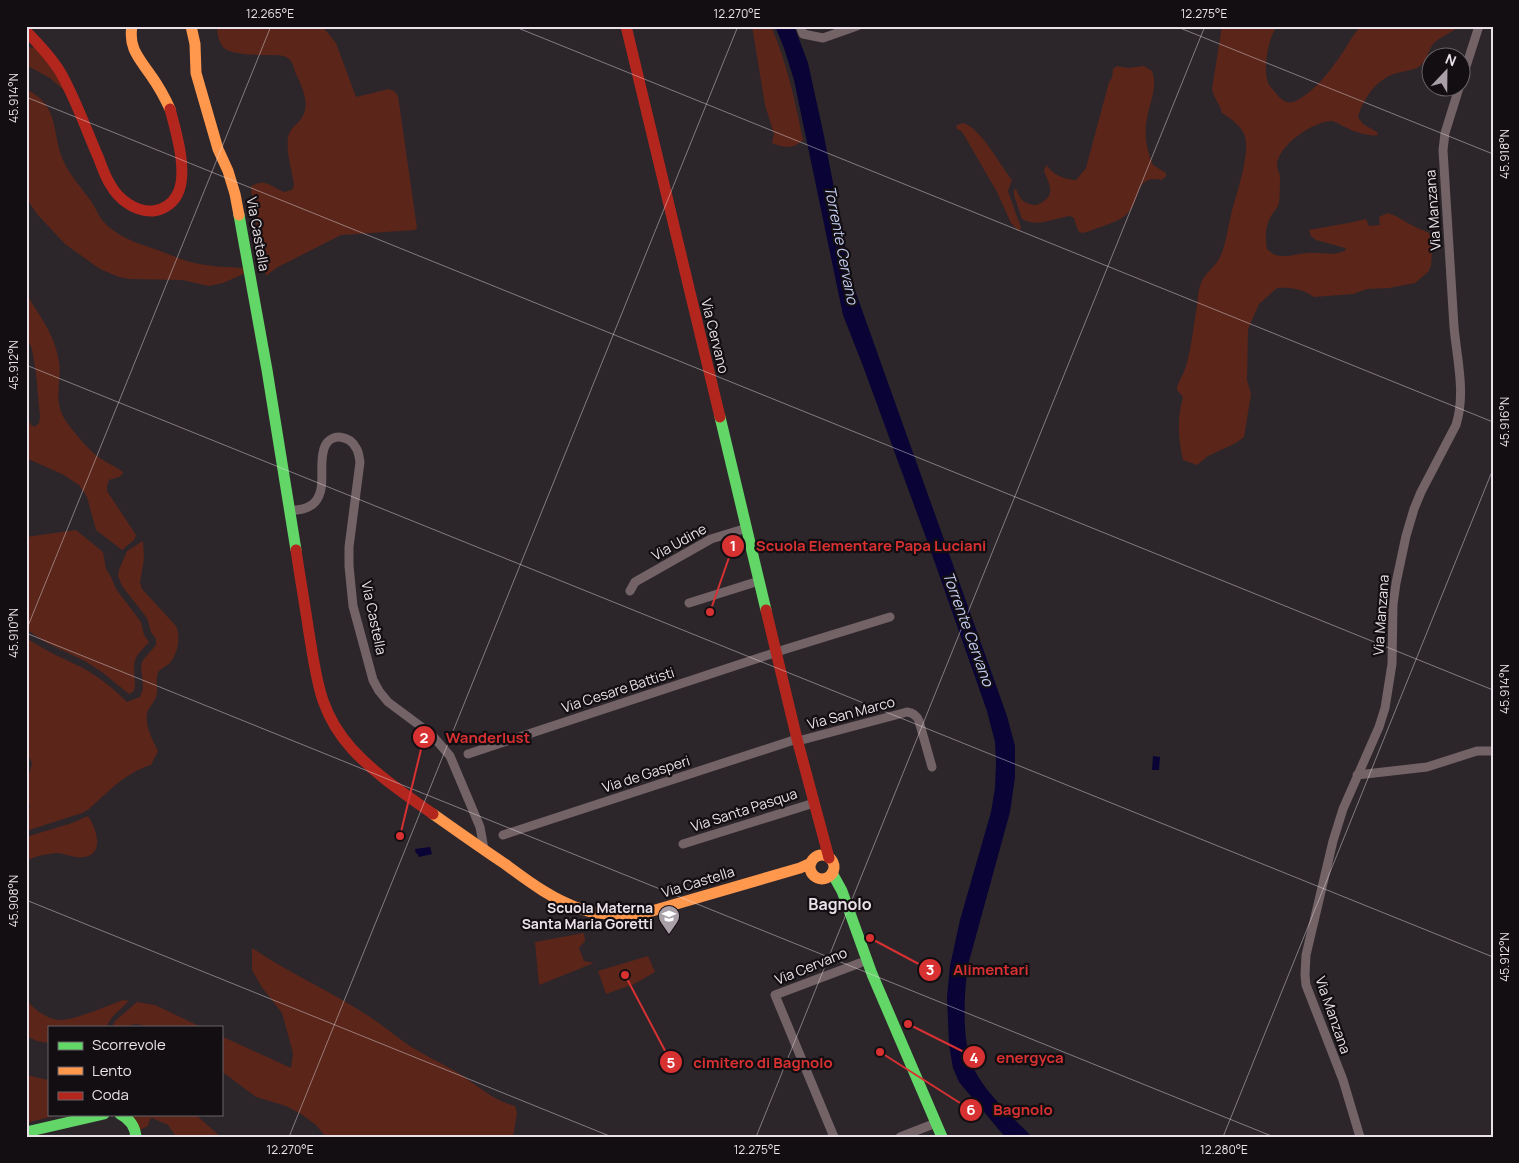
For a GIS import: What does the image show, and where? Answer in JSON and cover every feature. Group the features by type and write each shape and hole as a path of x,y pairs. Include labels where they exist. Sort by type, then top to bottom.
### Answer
{"main road":[{"path":"26,31 46,52 64,78 109,183 118,196 131,206 147,211 159,210 169,206 177,197 182,181 182,167 169,109 151,75 139,61 132,45 130,34 132,26"},
{"name":"Via Castella","path":"191,26 195,44 196,72 218,149 228,171 235,194 290,511 318,688 330,720 346,742 374,771 532,883 558,899 581,909 624,915 645,913 758,880"},
{"name":"Via Cervano","path":"626,26 798,740 829,858"},
{"path":"822,830 822,848 810,870 814,876 836,889 845,901"},
{"path":"822,856 829,858 833,863 832,873 828,878 787,877 758,880 800,868 822,856"},
{"name":"Via Cervano","path":"832,873 845,901 872,974 942,1137"},
{"path":"26,1132 95,1116"},
{"path":"124,1116 136,1130 136,1137"}],"street":[{"path":"800,26 803,34 823,38 857,26"},
{"path":"1472,48 1479,26"},
{"name":"Via Manzana","path":"1360,1137 1343,1080 1306,985 1306,955 1333,841 1343,809 1379,727 1385,708 1392,664 1394,597 1406,536 1421,492 1456,426 1460,408 1460,380 1454,329 1443,150 1445,133 1456,98"},
{"name":"Via Castella","path":"290,511 311,506 316,501 322,484 323,455 330,440 339,436 350,440 356,446 360,462 349,547 351,587 357,622 373,680 388,702 431,734 450,756 480,827 484,849"},
{"name":"Via Udine","path":"630,591 635,582 704,542 747,528"},
{"path":"689,603 760,581"},
{"path":"777,652 890,617"},
{"name":"Via Cesare Battisti","path":"468,754 777,652"},
{"name":"Via San Marco","path":"798,740 911,712 920,721 932,767"},
{"name":"Via de Gasperi","path":"502,835 798,740"},
{"path":"1357,775 1427,767 1477,751 1493,751"},
{"name":"Via Santa Pasqua","path":"683,844 814,803"},
{"name":"Via Cervano","path":"834,1137 775,995 860,963"},
{"path":"900,1137 936,1123"}],"shaded area":[{"path":"217,26 322,26 336,43 356,97 389,89 394,91 398,96 417,228 415,230 341,235 276,268 266,276 251,186 265,183 284,192 292,190 294,186 288,156 288,137 290,131 304,113 306,101 289,59 281,55 245,54 228,50 221,43"},
{"path":"752,26 771,26 777,40 790,82 803,140 796,145 784,147 772,143 774,134 765,105"},
{"path":"1222,26 1277,26 1271,38 1267,55 1267,79 1269,85 1279,97 1285,101 1294,102 1303,97 1321,81 1361,26 1459,26 1440,38 1431,48 1422,48 1422,64 1420,66 1387,77 1371,91 1358,117 1363,124 1377,132 1378,135 1361,133 1331,121 1324,122 1306,130 1283,150 1277,165 1280,176 1279,203 1269,220 1266,232 1267,249 1277,255 1337,253 1346,250 1345,248 1316,240 1311,236 1309,230 1366,219 1369,226 1380,225 1379,217 1388,213 1427,232 1433,237 1431,266 1428,272 1415,283 1389,288 1367,289 1353,294 1314,297 1297,289 1277,288 1259,304 1248,329 1247,380 1251,394 1244,437 1236,443 1208,456 1197,465 1183,460 1179,428 1183,397 1177,390 1177,387 1185,369 1189,353 1200,286 1204,277 1219,259 1223,249 1246,151 1244,134 1234,122 1222,113 1212,89"},
{"path":"37,47 68,94 50,78 26,65 26,48"},
{"path":"1117,66 1128,68 1144,66 1152,71 1154,88 1146,124 1146,142 1153,165 1166,173 1166,176 1162,180 1153,179 1142,184 1132,208 1123,217 1087,232 1082,233 1078,231 1074,218 1070,216 1040,223 1028,222 1022,219 1014,190 1016,189 1024,201 1037,205 1043,202 1050,194 1050,186 1044,171 1046,165 1059,176 1076,180 1086,168 1109,82 1112,78 1113,69"},
{"path":"26,89 37,96 49,111 53,120 59,149 66,166 91,201 101,219 109,227 131,240 183,260 220,267 245,268 246,273 223,283 209,286 182,280 130,279 119,277 100,269 65,244 37,214 26,198"},
{"path":"963,123 977,132 1012,180 1008,191 1021,228 1019,231 1011,223 997,192 964,135 956,128 957,125"},
{"path":"26,293 46,326 57,352 60,369 58,397 64,418 91,450 123,472 119,477 109,480 107,486 107,491 136,535 134,540 122,550 96,530 87,497 79,485 62,474 26,458 26,414 31,425 35,427 39,423 40,417 32,349 26,335"},
{"path":"76,530 103,552 106,569 116,589 141,622 144,635 149,642 136,658 134,666 134,691 129,694 85,661 45,642 26,629 26,537"},
{"path":"143,541 144,559 140,582 142,589 178,630 178,645 175,655 170,663 158,673 157,694 147,714 148,729 158,751 151,765 133,772 110,789 89,809 26,831 26,815 30,808 26,800 26,782 32,765 31,760 26,756 26,638 94,674 127,702 140,697 143,688 141,665 156,645 156,639 151,632 147,618 122,586 118,576 127,551"},
{"path":"88,816 97,837 97,844 92,854 85,857 76,857 57,853 26,861 26,837"},
{"path":"584,933 585,941 579,948 584,961 594,963 539,985 535,942"},
{"path":"252,948 356,1008 410,1046 457,1072 494,1097 515,1106 517,1113 513,1137 326,1137 316,1125 301,1114 286,1106 256,1097 222,1072 222,1036 291,1068 293,1053 282,1013 261,986 252,970"},
{"path":"648,956 655,972 634,984 606,994 598,971"},
{"path":"26,999 41,1013 59,1020 82,1015 123,1000 129,1001 113,1016 107,1026 48,1026 48,1043 37,1041 26,1036"},
{"path":"137,1002 155,1005 199,1026 145,1026 136,1024 112,1026 115,1021"},
{"path":"26,1075 48,1080 48,1116 54,1116 26,1123"},
{"path":"132,1116 197,1116 221,1137 176,1137 168,1125 152,1118 148,1126 138,1131"}],"water":[{"name":"Torrente Cervano","path":"775,26 794,26 808,63 852,282 1007,716 1015,746 1015,777 1010,812 968,965 965,990 965,1032 970,1058 979,1078 1000,1104 1032,1137 1005,1137 959,1082 953,1068 949,1045 947,997 950,966 960,920 991,812 995,788 995,742 987,711 929,546 843,315 794,80"},
{"path":"1153,756 1160,757 1159,770 1152,770"},
{"path":"430,847 432,854 419,857 416,854 415,849"}],"traffic: fast":[{"path":"239,215 267,370 296,550"},
{"path":"720,417 766,610"},
{"path":"832,873 842,891 872,974 942,1137"},
{"path":"26,1132 95,1116"},
{"path":"124,1116 131,1123 136,1137"}],"traffic: slow":[{"path":"132,26 133,47 170,109"},
{"path":"191,26 195,44 196,73 218,149 228,171 235,194 239,215"},
{"path":"433,814 541,889 561,901 596,913 645,913 800,868 811,863"},
{"path":"822,855 830,859 834,867 830,875 822,879 814,875 810,867 814,859 822,855"}],"traffic: jam":[{"path":"626,26 720,417"},
{"path":"26,31 47,54 69,88 113,190 134,207 146,211 164,208 170,204 177,195 180,186 182,164 170,109"},
{"path":"296,550 317,681 332,722 352,749 371,767 433,814"},
{"path":"766,610 797,739 829,858"}],"place":[{"name":"Scuola Elementare Papa Luciani","path":"710,612"},
{"name":"Wanderlust","path":"400,836"},
{"name":"Scuola Materna Santa Maria Goretti","path":"669,935"},
{"name":"Alimentari","path":"870,938"},
{"name":"cimitero di Bagnolo","path":"625,975"},
{"name":"energyca","path":"908,1024"},
{"name":"Bagnolo","path":"880,1052"}],"district":[{"name":"Bagnolo","path":"840,904"}]}
